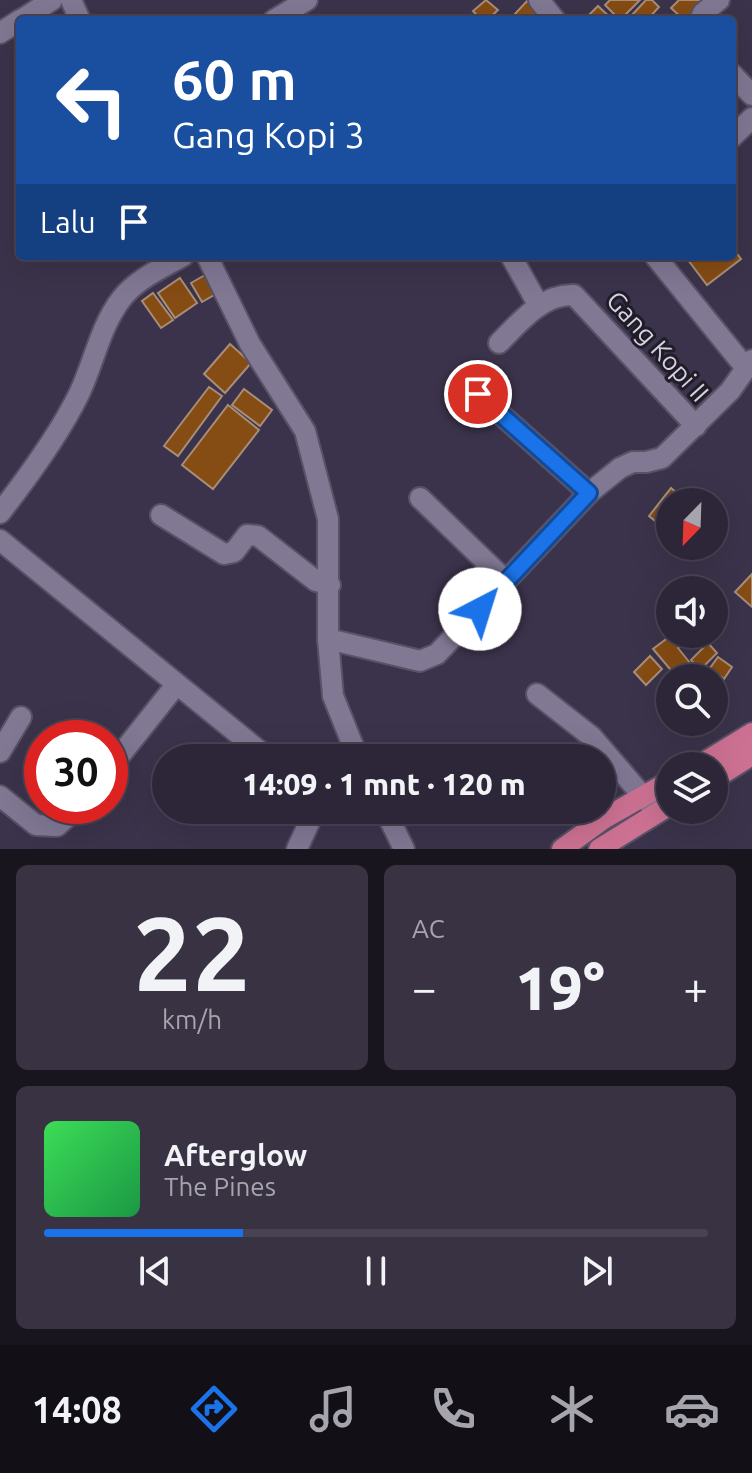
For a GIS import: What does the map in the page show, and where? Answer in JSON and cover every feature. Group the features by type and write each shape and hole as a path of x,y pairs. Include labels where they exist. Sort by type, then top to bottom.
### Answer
{"main road":[{"path":"721,752 752,733"},
{"path":"728,770 752,755"},
{"path":"562,849 605,818 656,789"},
{"path":"599,849 656,814"}],"street":[{"path":"26,16 52,0"},
{"path":"281,16 307,0"},
{"path":"539,0 552,16"},
{"path":"702,16 719,0"},
{"path":"736,78 752,95"},
{"path":"736,133 752,118"},
{"path":"0,513 23,484 78,395 111,314 122,298 134,285 176,260"},
{"path":"209,260 250,344 305,431 328,519 328,639 333,696 347,744"},
{"path":"499,343 539,306 513,260"},
{"path":"328,639 420,661 437,654 589,493 620,468 633,462 662,458 730,391 749,363 659,260"},
{"name":"Gang Kopi II","path":"539,306 562,295 579,298 604,330 696,426"},
{"path":"478,394 589,493"},
{"path":"420,498 505,580"},
{"path":"161,515 219,552 234,552 247,535 262,537 316,581 330,585"},
{"path":"0,540 250,744"},
{"path":"128,745 176,685"},
{"path":"537,694 592,737 643,796 656,804"},
{"path":"0,752 21,717"},
{"path":"0,796 24,815"},
{"path":"35,824 59,824"},
{"path":"297,849 309,824"},
{"path":"392,824 404,849"}],"building":[{"path":"486,0 498,10 491,16 477,16 473,11"},
{"path":"610,0 640,0 624,16 616,16 605,5"},
{"path":"646,0 652,0 659,7 651,16 632,15"},
{"path":"679,0 702,0 705,3 693,16 680,16 671,8"},
{"path":"527,1 541,14 539,16 514,15"},
{"path":"598,6 609,16 588,16"},
{"path":"736,252 741,259 707,285 688,260 736,260"},
{"path":"205,275 216,294 202,302 191,283"},
{"path":"180,278 197,303 175,318 158,293"},
{"path":"153,293 173,320 161,328 142,301"},
{"path":"230,344 251,363 225,393 204,374"},
{"path":"209,387 222,396 178,456 164,446"},
{"path":"244,389 272,410 260,426 232,405"},
{"path":"228,405 259,430 213,489 182,465"},
{"path":"656,507 656,522 649,516"},
{"path":"752,574 752,607 735,592"},
{"path":"678,648 690,663 666,664 653,649"},
{"path":"703,648 712,648 717,653 706,664 695,664 691,660"},
{"path":"650,656 657,664 656,675 646,685 634,672"},
{"path":"718,657 728,664 713,664"}],"route":[{"path":"478,394 589,493 480,609"}]}
